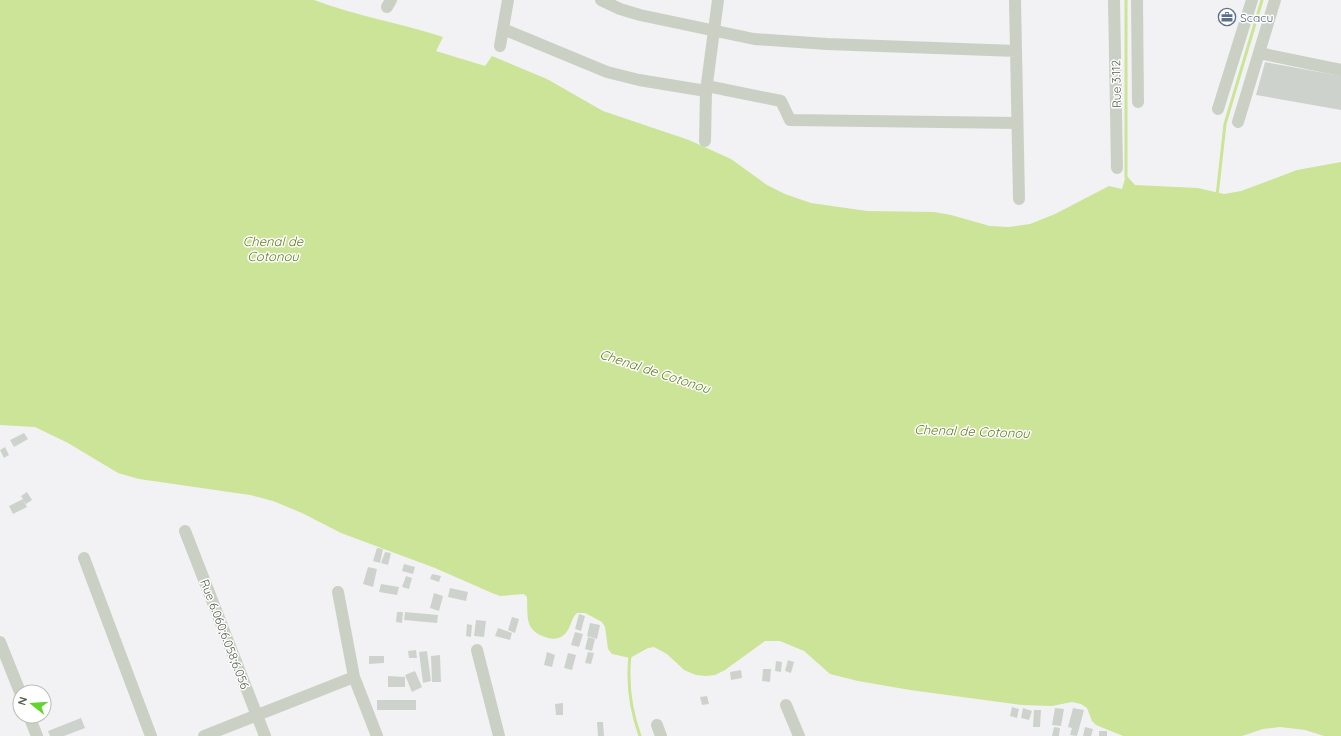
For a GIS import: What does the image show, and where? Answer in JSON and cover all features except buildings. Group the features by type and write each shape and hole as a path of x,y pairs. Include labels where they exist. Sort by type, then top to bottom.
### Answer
{"street":[{"path":"500,46 508,0"},
{"path":"601,0 630,13 754,39 827,44 1016,51"},
{"path":"705,141 706,88 712,31 718,0"},
{"path":"1015,0 1019,199"},
{"name":"Rue 3.112","path":"1114,0 1117,168"},
{"name":"Rue 3.112","path":"1137,0 1138,102"},
{"path":"1218,109 1252,0"},
{"path":"1238,122 1275,0"},
{"path":"503,29 608,72 639,80 706,88 781,101 790,120 1017,123"},
{"path":"1259,53 1341,70"},
{"name":"Rue 6.060;6.058;6.056","path":"185,531 266,736"},
{"path":"84,558 151,736"},
{"path":"338,592 354,677 377,736"},
{"path":"0,642 17,684"},
{"path":"477,650 499,736"},
{"path":"204,736 354,677"},
{"path":"786,705 799,736"},
{"path":"33,724 38,736"}],"water":[{"name":"Chenal de Cotonou","path":"0,0 314,0 346,11 443,37 436,51 485,66 492,56 547,79 603,111 689,140 731,159 767,185 785,194 811,203 867,211 934,212 951,215 990,226 1009,227 1030,224 1055,214 1109,186 1122,189 1126,175 1135,185 1198,188 1224,194 1241,191 1297,170 1341,162 1341,736 1324,736 1305,730 1280,727 1263,729 1242,736 1123,736 1096,725 1092,721 1087,708 1081,704 1072,702 1052,706 1022,705 910,690 858,681 830,674 804,651 780,641 765,641 725,670 715,675 696,675 684,670 667,654 654,647 648,648 630,658 612,654 608,649 605,627 602,622 585,613 577,613 573,618 567,632 559,638 550,639 535,632 531,627 528,617 527,597 524,594 500,596 435,568 341,533 302,513 273,501 250,495 139,479 118,473 68,443 35,427 0,425"}],"waterway":[{"path":"1126,0 1126,177"},
{"path":"1217,196 1225,124 1262,0"},
{"path":"630,655 630,696 634,717 640,736"}],"place":[{"name":"Scacu","path":"1227,17"}]}
